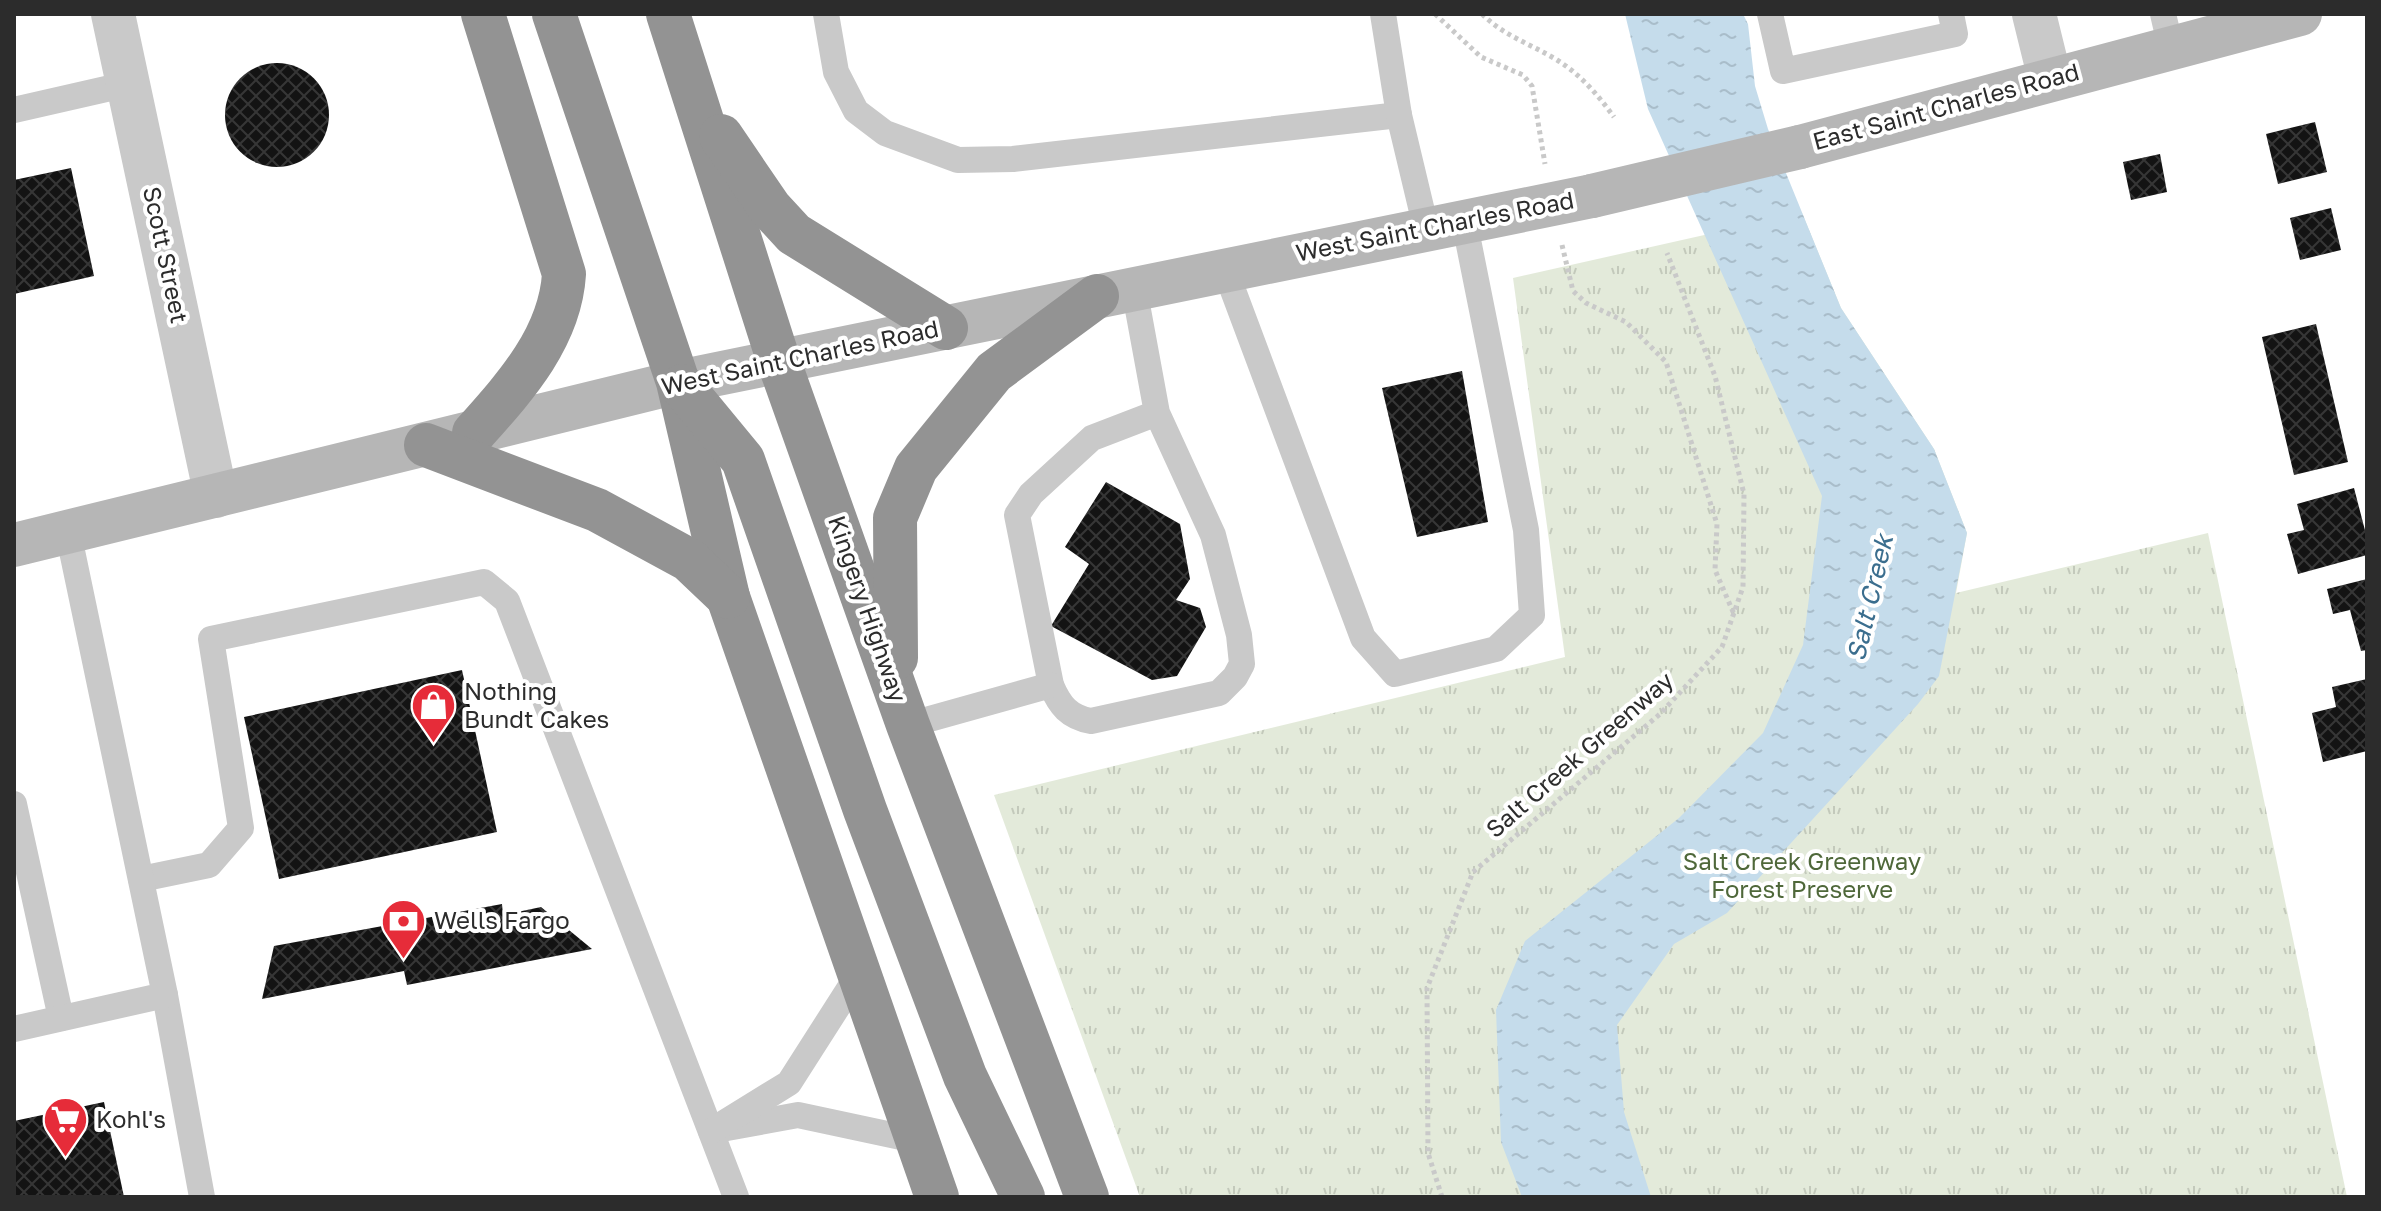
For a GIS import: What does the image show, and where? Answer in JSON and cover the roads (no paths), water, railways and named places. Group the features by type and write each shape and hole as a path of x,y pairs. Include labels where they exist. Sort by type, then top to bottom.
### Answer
{"highway":[{"path":"474,433 520,381 553,325 562,303 564,274 483,14"},
{"path":"554,14 678,382 728,597 937,1197"},
{"name":"Kingery Highway","path":"668,14 779,362 902,709 1087,1197"},
{"path":"695,99 770,208 794,234 946,328"},
{"path":"902,709 895,518 916,468 994,372 1116,292"},
{"path":"678,382 743,460 865,810 965,1076 1023,1197"},
{"path":"426,445 597,510 689,560 728,597"}],"main road":[{"name":"East Saint Charles Road","path":"1592,196 1800,147 2050,79 2167,31 2300,14"},
{"name":"West Saint Charles Road","path":"14,545 678,382 1592,196"}],"street":[{"name":"Scott Street","path":"113,14 216,496"},
{"path":"2034,14 2050,79"}],"lane":[{"path":"826,14 836,72 856,111 885,133 958,160 1013,159 1399,115"},
{"path":"1225,269 1363,638 1395,674 1496,649 1532,615 1526,530 1445,224 1399,115 1383,14"},
{"path":"1770,14 1783,71 1955,34 1951,14"},
{"path":"14,110 128,84"},
{"path":"1116,292 1157,413 1213,535 1239,635 1242,664 1235,677 1219,693 1091,721 1076,718 1066,711 1051,685 1017,515 1031,494 1092,438 1157,413"},
{"path":"68,532 165,995 202,1197"},
{"path":"141,879 209,865 241,828 211,639 484,582 507,601 736,1197"},
{"path":"902,709 1051,685"},
{"path":"14,804 61,1018"},
{"path":"711,1131 789,1083 858,975"},
{"path":"14,1029 165,995"},
{"path":"711,1131 798,1115 915,1140"}],"water":[{"name":"Salt Creek","path":"1625,14 1743,14 1748,24 1755,86 1768,129 1841,308 1934,449 1967,533 1939,676 1918,704 1727,913 1674,944 1617,1025 1624,1112 1651,1197 1522,1197 1501,1142 1496,1010 1525,941 1679,818 1763,733 1803,645 1822,496 1648,109"}],"place":[{"name":"Nothing Bundt Cakes","path":"433,745"},
{"name":"Wells Fargo","path":"403,960"},
{"name":"Kohl's","path":"65,1159"}],"park label":[{"name":"Salt Creek Greenway Forest Preserve","path":"1802,876"}]}
